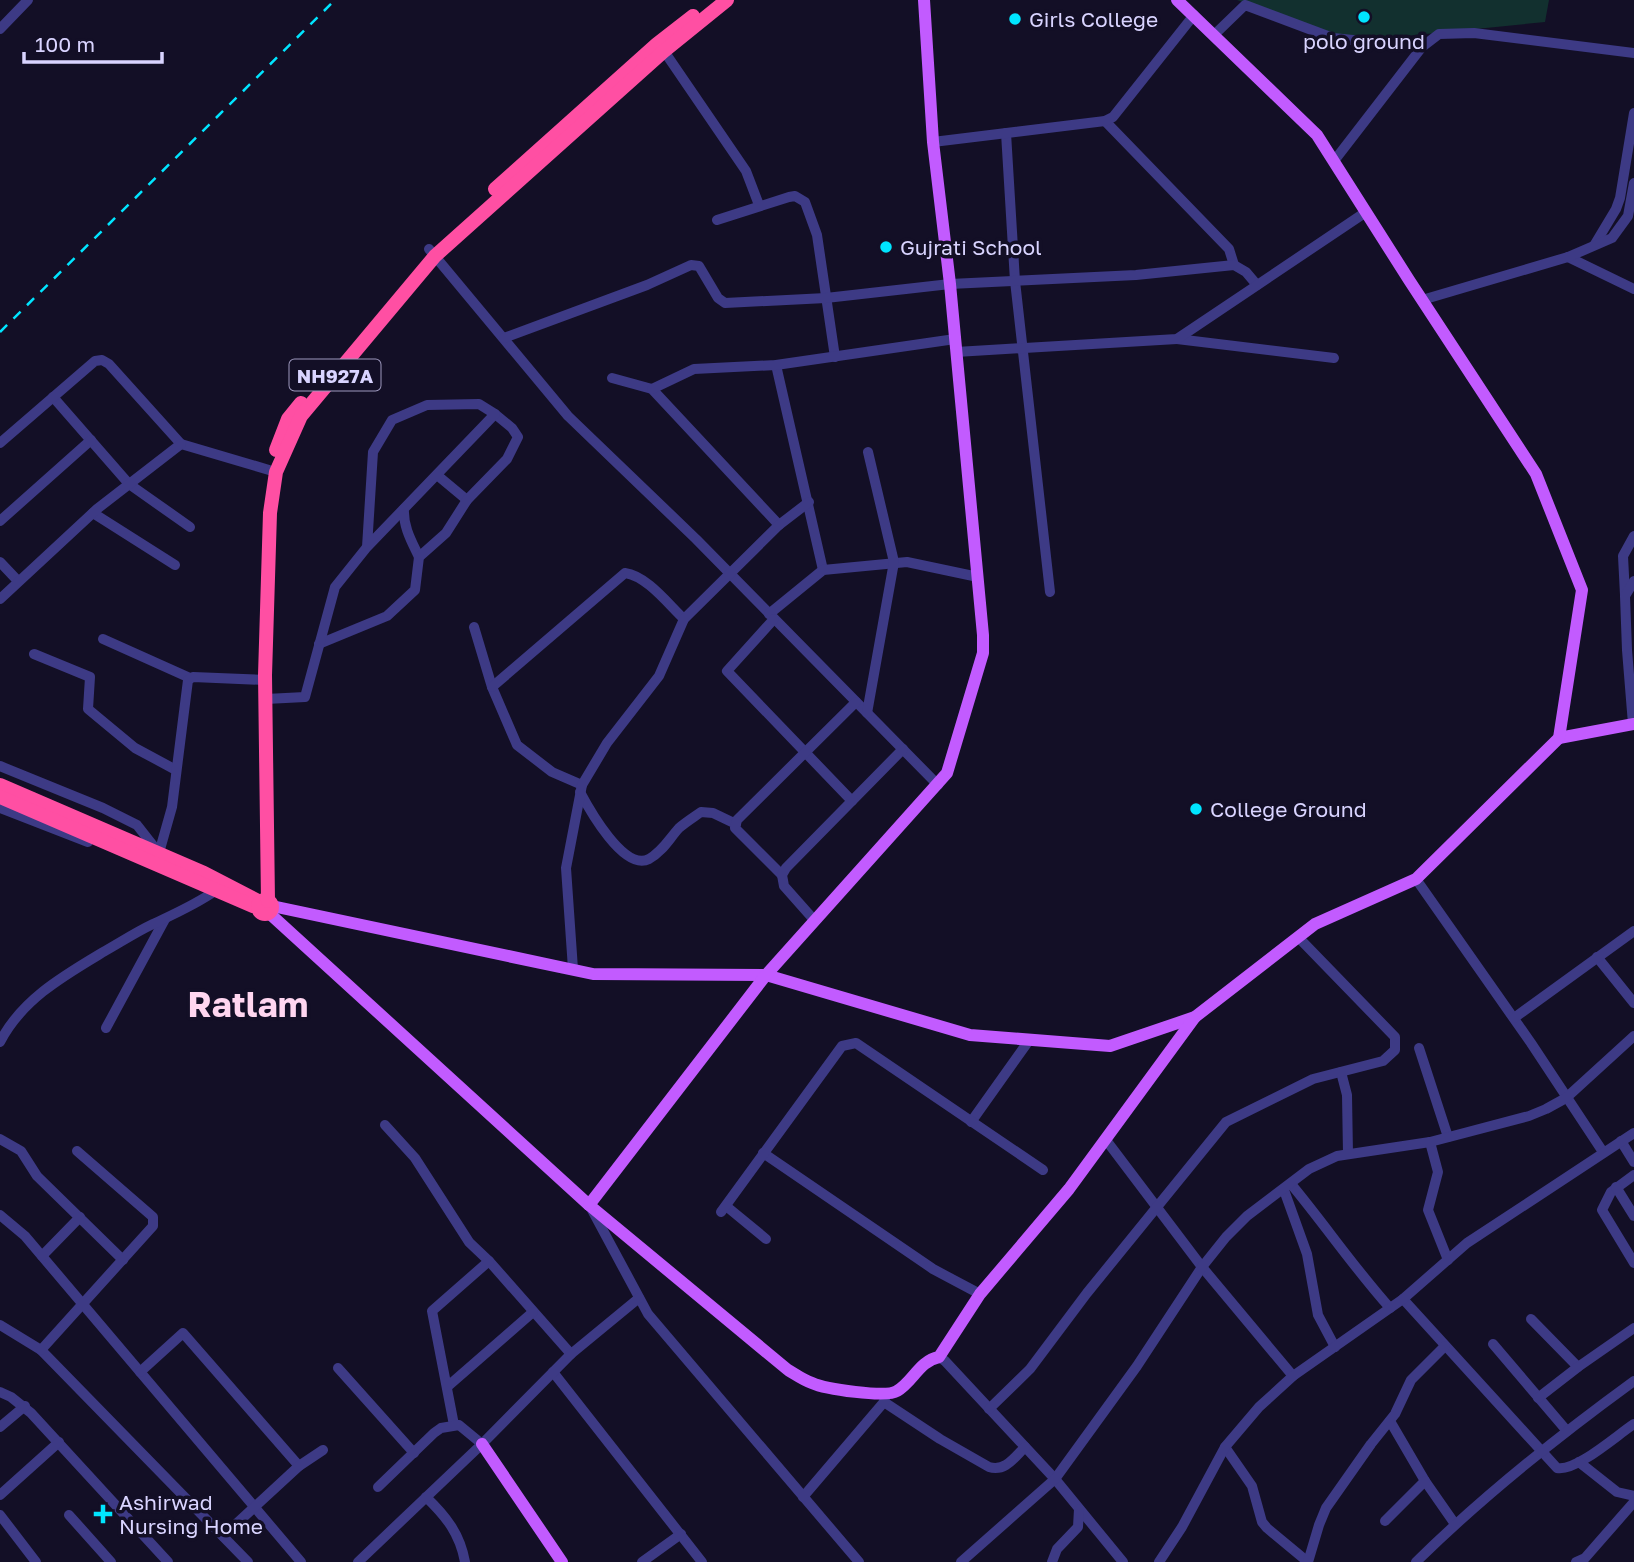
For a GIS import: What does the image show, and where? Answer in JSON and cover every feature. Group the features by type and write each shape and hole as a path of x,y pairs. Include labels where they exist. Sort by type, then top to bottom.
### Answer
{"highway":[{"name":"NH927A","path":"265,905 261,679 263,513 269,470 288,419 432,252 647,53 713,0"},
{"name":"NH927A","path":"265,905 266,699 261,679 270,513 276,472 301,416 432,252 664,51 727,0"},
{"path":"0,785 155,858 215,891 265,905"},
{"path":"0,797 234,887 265,905"}],"main road":[{"path":"589,1205 766,975 947,773 983,653 950,284 933,142 923,0"},
{"path":"1177,0 1307,123 1536,474 1582,590 1559,737"},
{"path":"265,905 589,1205 788,1370 813,1384 884,1399 897,1391 925,1363 939,1357 980,1294 1069,1189 1195,1017 1315,924 1416,879 1559,737 1634,724"},
{"path":"265,905 593,974 766,975 970,1035 1110,1046 1195,1017"},
{"path":"482,1444 562,1562"}],"street":[{"path":"0,29 28,0"},
{"path":"1214,35 1245,5 1333,38 1422,47"},
{"path":"933,142 1105,121 1113,117 1194,15"},
{"path":"1334,161 1422,47 1439,34 1474,33 1634,53"},
{"path":"664,51 746,171 759,205"},
{"path":"1594,245 1620,198 1634,113"},
{"path":"1105,121 1228,249 1234,265"},
{"path":"1006,133 1015,281 1032,416 1038,508 1049,592"},
{"path":"1422,300 1569,257 1612,238 1628,216 1634,183"},
{"path":"716,220 795,195 806,202 817,235 835,357"},
{"path":"1177,339 1366,212"},
{"path":"432,252 568,416 729,573 938,785"},
{"path":"1569,257 1634,289"},
{"path":"504,338 647,285 691,265 699,267 725,303 826,298 950,284 1136,275 1234,265 1246,272 1257,285"},
{"path":"652,389 694,369 776,365 955,345 1023,348 1177,339 1334,358"},
{"path":"0,443 95,361 102,360 109,364 181,444 269,470"},
{"path":"776,365 823,569"},
{"path":"612,377 652,389 779,525"},
{"path":"53,397 129,484 190,527"},
{"path":"367,547 373,452 392,420 427,405 479,404 513,428 518,437 507,459 467,500 446,533 419,557"},
{"path":"266,699 305,696 335,586 367,547 495,414"},
{"path":"0,521 91,440"},
{"path":"0,599 93,513 181,444"},
{"path":"867,713 894,562 868,452"},
{"path":"437,475 467,500"},
{"path":"573,969 566,868 581,788 607,743 659,676 684,619 779,525 809,502"},
{"path":"319,644 387,616 415,590 419,557 409,536 404,509"},
{"path":"93,513 175,565"},
{"path":"1634,536 1623,556 1634,724"},
{"path":"0,562 18,581"},
{"path":"852,801 727,671 772,616 823,569 907,562 978,577"},
{"path":"492,687 625,573 643,581 684,619"},
{"path":"1625,596 1634,581"},
{"path":"474,627 492,687 517,745 552,772 581,788 593,817 609,838 636,861 646,861 662,850 680,828 701,812 713,813 736,824"},
{"path":"103,639 190,678 261,679"},
{"path":"34,654 90,677 88,709 135,748 177,770"},
{"path":"155,858 172,807 190,678"},
{"path":"815,920 784,886 782,875 735,828 737,820 856,702"},
{"path":"782,875 903,749"},
{"path":"0,766 103,808 136,825 155,858"},
{"path":"0,808 111,851 155,858"},
{"path":"1416,879 1514,1018 1603,1152"},
{"path":"0,1042 18,1016 38,995 66,975 198,903 215,891"},
{"path":"106,1028 165,919"},
{"path":"1514,1018 1634,931"},
{"path":"989,1409 1030,1369 1087,1293 1231,1118 1313,1079 1383,1061 1395,1050 1395,1037 1298,937"},
{"path":"1597,957 1634,1003"},
{"path":"961,1562 1055,1479 1137,1366 1202,1267 1247,1216 1321,1161 1348,1154 1430,1142 1529,1116 1566,1098 1634,1036"},
{"path":"971,1122 1030,1039"},
{"path":"766,1239 723,1209 842,1045 848,1043 856,1043 1043,1170"},
{"path":"1419,1048 1448,1137"},
{"path":"1341,1072 1347,1095 1348,1154"},
{"path":"385,1125 415,1158 469,1242 571,1354"},
{"path":"1160,1562 1226,1447 1259,1407 1293,1376 1403,1299 1467,1243 1634,1133"},
{"path":"0,1139 21,1151 37,1176 123,1260"},
{"path":"1107,1140 1202,1267 1293,1376"},
{"path":"1621,1141 1634,1162"},
{"path":"1430,1142 1438,1180 1428,1210 1448,1260"},
{"path":"41,1349 153,1226 153,1217 77,1151"},
{"path":"763,1153 933,1269 980,1294"},
{"path":"1634,1175 1616,1187 1605,1199 1602,1210 1634,1263"},
{"path":"1287,1187 1325,1225 1359,1273 1391,1308"},
{"path":"1287,1187 1307,1254 1318,1315 1335,1347"},
{"path":"1616,1187 1634,1216"},
{"path":"589,1205 648,1314 859,1562"},
{"path":"0,1215 25,1236 301,1562"},
{"path":"42,1256 80,1217"},
{"path":"454,1425 432,1311 489,1261"},
{"path":"358,1562 482,1444 571,1354 639,1298"},
{"path":"1403,1299 1552,1465 1561,1469 1579,1462 1634,1424"},
{"path":"447,1387 533,1311"},
{"path":"1531,1319 1578,1367"},
{"path":"0,1325 41,1349 248,1562"},
{"path":"1538,1398 1634,1328"},
{"path":"140,1372 183,1333 299,1466"},
{"path":"1493,1344 1567,1432"},
{"path":"1226,1447 1252,1486 1262,1522 1308,1562 1318,1525 1326,1508 1390,1421 1411,1380 1445,1346"},
{"path":"939,1357 945,1360 1055,1479 1123,1562"},
{"path":"338,1368 414,1453"},
{"path":"553,1372 702,1562"},
{"path":"1416,1562 1455,1524 1540,1453 1634,1381"},
{"path":"0,1392 25,1406 168,1562"},
{"path":"803,1497 884,1399 940,1439 989,1467 1001,1469 1025,1447"},
{"path":"0,1427 25,1406"},
{"path":"1390,1421 1425,1481 1455,1524"},
{"path":"378,1488 441,1428 454,1425 464,1427 482,1444"},
{"path":"0,1495 59,1442"},
{"path":"223,1536 299,1466 323,1450"},
{"path":"1579,1462 1617,1492 1629,1497 1634,1496"},
{"path":"1385,1521 1425,1481"},
{"path":"426,1497 452,1525 465,1562"},
{"path":"1576,1562 1585,1558 1634,1502"},
{"path":"1052,1562 1057,1549 1078,1527 1079,1509"},
{"path":"69,1515 111,1562"},
{"path":"0,1516 36,1562"},
{"path":"642,1562 681,1534"}],"green space":[{"path":"1237,0 1549,0 1545,22 1355,41"}],"railway":[{"path":"0,332 335,0"}],"place":[{"name":"polo ground","path":"1364,17"},
{"name":"Girls College","path":"1015,19"},
{"name":"Gujrati School","path":"886,247"},
{"name":"College Ground","path":"1196,809"},
{"name":"Ashirwad Nursing Home","path":"103,1514"}],"district":[{"name":"Ratlam","path":"248,1004"}]}
